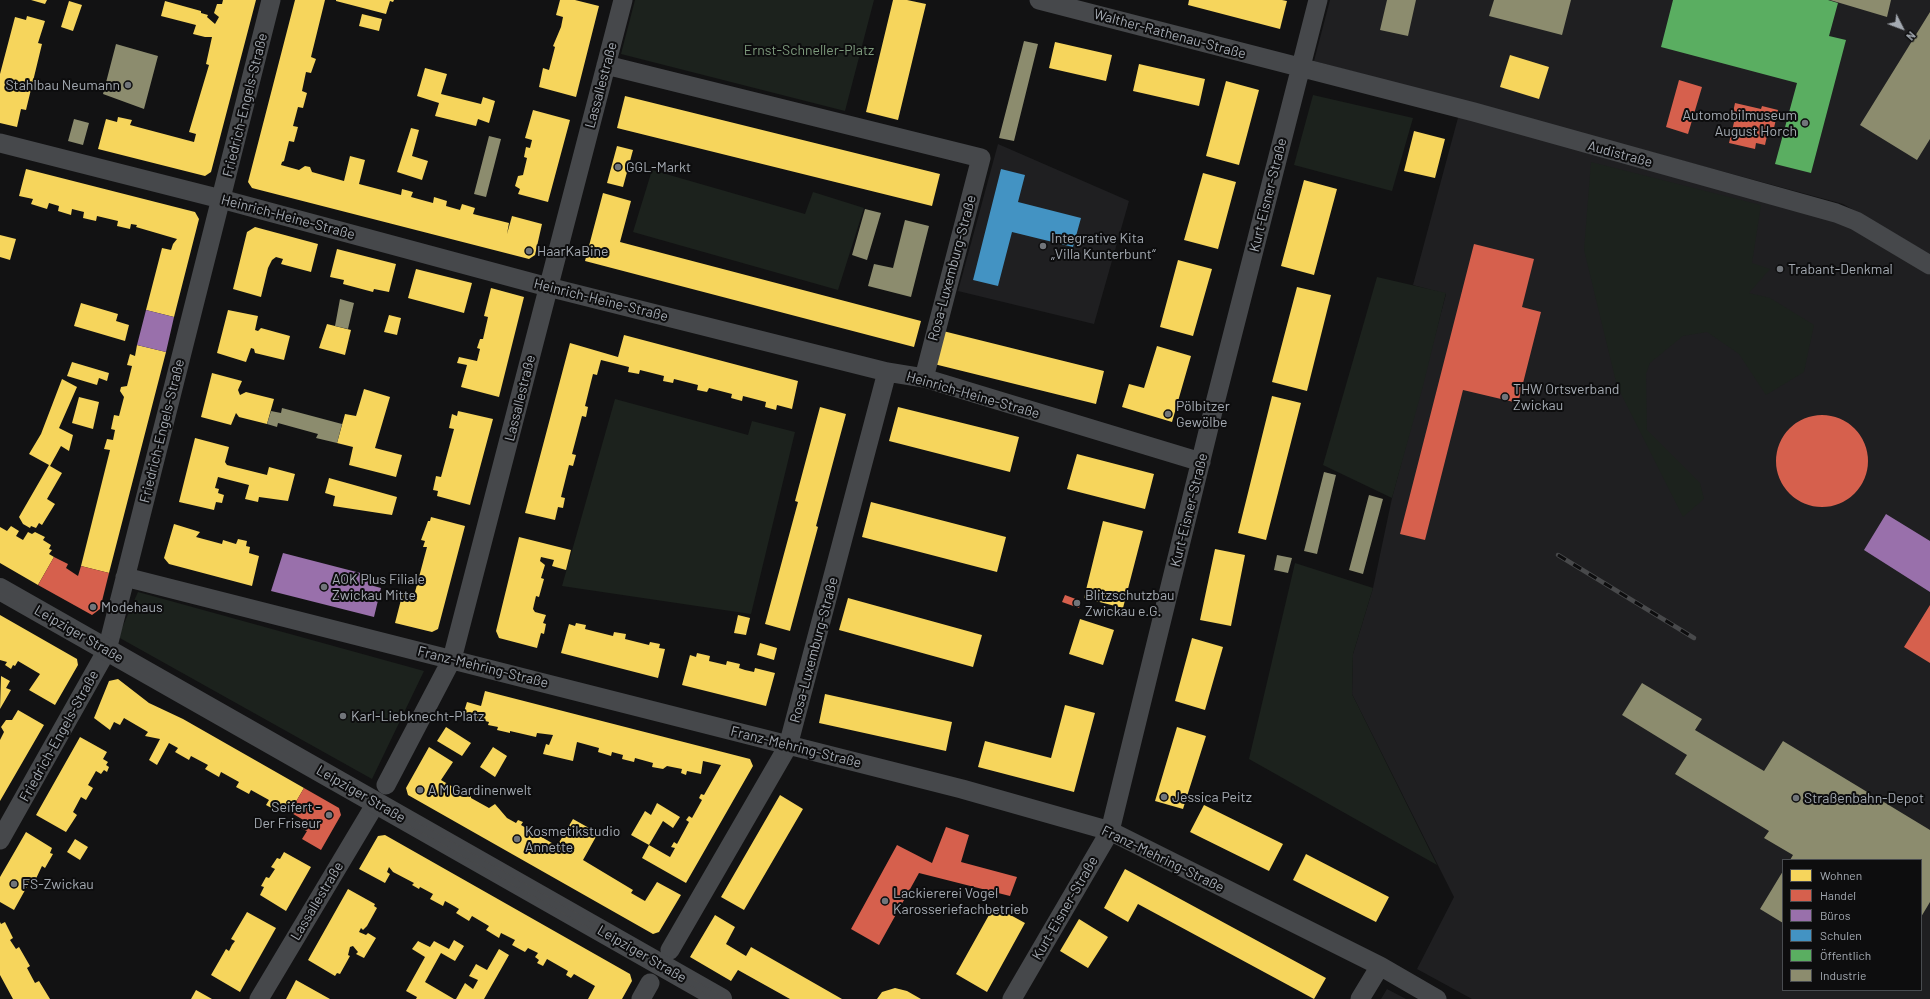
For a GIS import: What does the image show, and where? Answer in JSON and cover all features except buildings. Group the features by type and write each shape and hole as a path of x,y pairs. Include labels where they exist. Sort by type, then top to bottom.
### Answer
{"street":[{"name":"Friedrich-Engels-Straße","path":"0,840 107,650 271,0"},
{"name":"Lassallestraße","path":"259,999 381,794 452,659 623,0"},
{"name":"Walther-Rathenau-Straße","path":"1039,0 1300,68"},
{"name":"Kurt-Eisner-Straße","path":"1012,999 1110,832 1201,462 1318,0"},
{"name":"Rosa-Luxemburg-Straße","path":"606,65 981,158 924,378"},
{"name":"Audistraße","path":"1300,68 1474,112 1836,213 1856,220 1930,265"},
{"name":"Heinrich-Heine-Straße","path":"0,143 221,199 548,287 887,372 924,378 1201,462"},
{"name":"Rosa-Luxemburg-Straße","path":"670,950 788,746 887,372"},
{"name":"Franz-Mehring-Straße","path":"125,576 788,746 962,789 1110,832 1380,966 1437,999"},
{"name":"Leipziger Straße","path":"0,589 107,650 381,794 721,999"},
{"path":"1360,999 1380,966"},
{"path":"642,999 650,983"}],"shaded area":[{"path":"1330,0 1930,0 1930,254 1843,204 1314,61"},
{"path":"1459,114 1842,223 1930,275 1930,999 1472,999 1417,969 1454,897 1352,694 1353,654 1373,588 1392,498 1446,294 1413,285"},
{"name":"Integrative Kita „Villa Kunterbunt“","path":"998,144 1129,201 1094,324 958,291"},
{"path":"1387,989 1406,999 1381,999"}],"green space":[{"name":"Ernst-Schneller-Platz","path":"635,0 874,0 845,111 621,54"},
{"path":"1313,95 1413,118 1392,191 1294,165"},
{"path":"1591,162 1761,205 1752,263 1770,269 1749,293 1770,298 1814,325 1804,372 1766,395 1739,354 1707,332 1683,336 1650,363 1646,374 1647,430 1700,483 1704,499 1683,517 1617,386 1584,250"},
{"path":"652,170 805,214 813,192 864,208 838,290 633,232"},
{"path":"1377,277 1446,293 1423,386 1392,498 1323,465"},
{"path":"615,399 748,435 752,421 795,432 751,614 562,586"},
{"path":"1295,563 1373,588 1353,654 1352,694 1437,865 1249,759"},
{"path":"138,592 424,671 372,779 118,637"}],"tram line":[{"path":"0,584 727,999"},
{"path":"0,593 714,999"}],"railway":[{"path":"1558,555 1694,638"}],"place":[{"name":"Stahlbau Neumann","path":"128,85"},
{"name":"Automobilmuseum August Horch","path":"1805,123"},
{"name":"GGL-Markt","path":"618,167"},
{"name":"Integrative Kita „Villa Kunterbunt“","path":"1043,246"},
{"name":"HaarKaBine","path":"529,251"},
{"name":"Trabant-Denkmal","path":"1780,269"},
{"name":"THW Ortsverband Zwickau","path":"1505,397"},
{"name":"Pölbitzer Gewölbe","path":"1168,414"},
{"name":"AOK Plus Filiale Zwickau Mitte","path":"324,587"},
{"name":"Blitzschutzbau Zwickau e.G.","path":"1077,603"},
{"name":"Modehaus","path":"93,607"},
{"name":"Karl-Liebknecht-Platz","path":"343,716"},
{"name":"A M Gardinenwelt","path":"420,790"},
{"name":"Jessica Peitz","path":"1164,797"},
{"name":"Straßenbahn-Depot","path":"1796,798"},
{"name":"Seifert - Der Friseur","path":"329,815"},
{"name":"Kosmetikstudio Annette","path":"517,839"},
{"name":"FS-Zwickau","path":"14,884"},
{"name":"Lackiererei Vogel Karosseriefachbetrieb","path":"885,901"}]}
